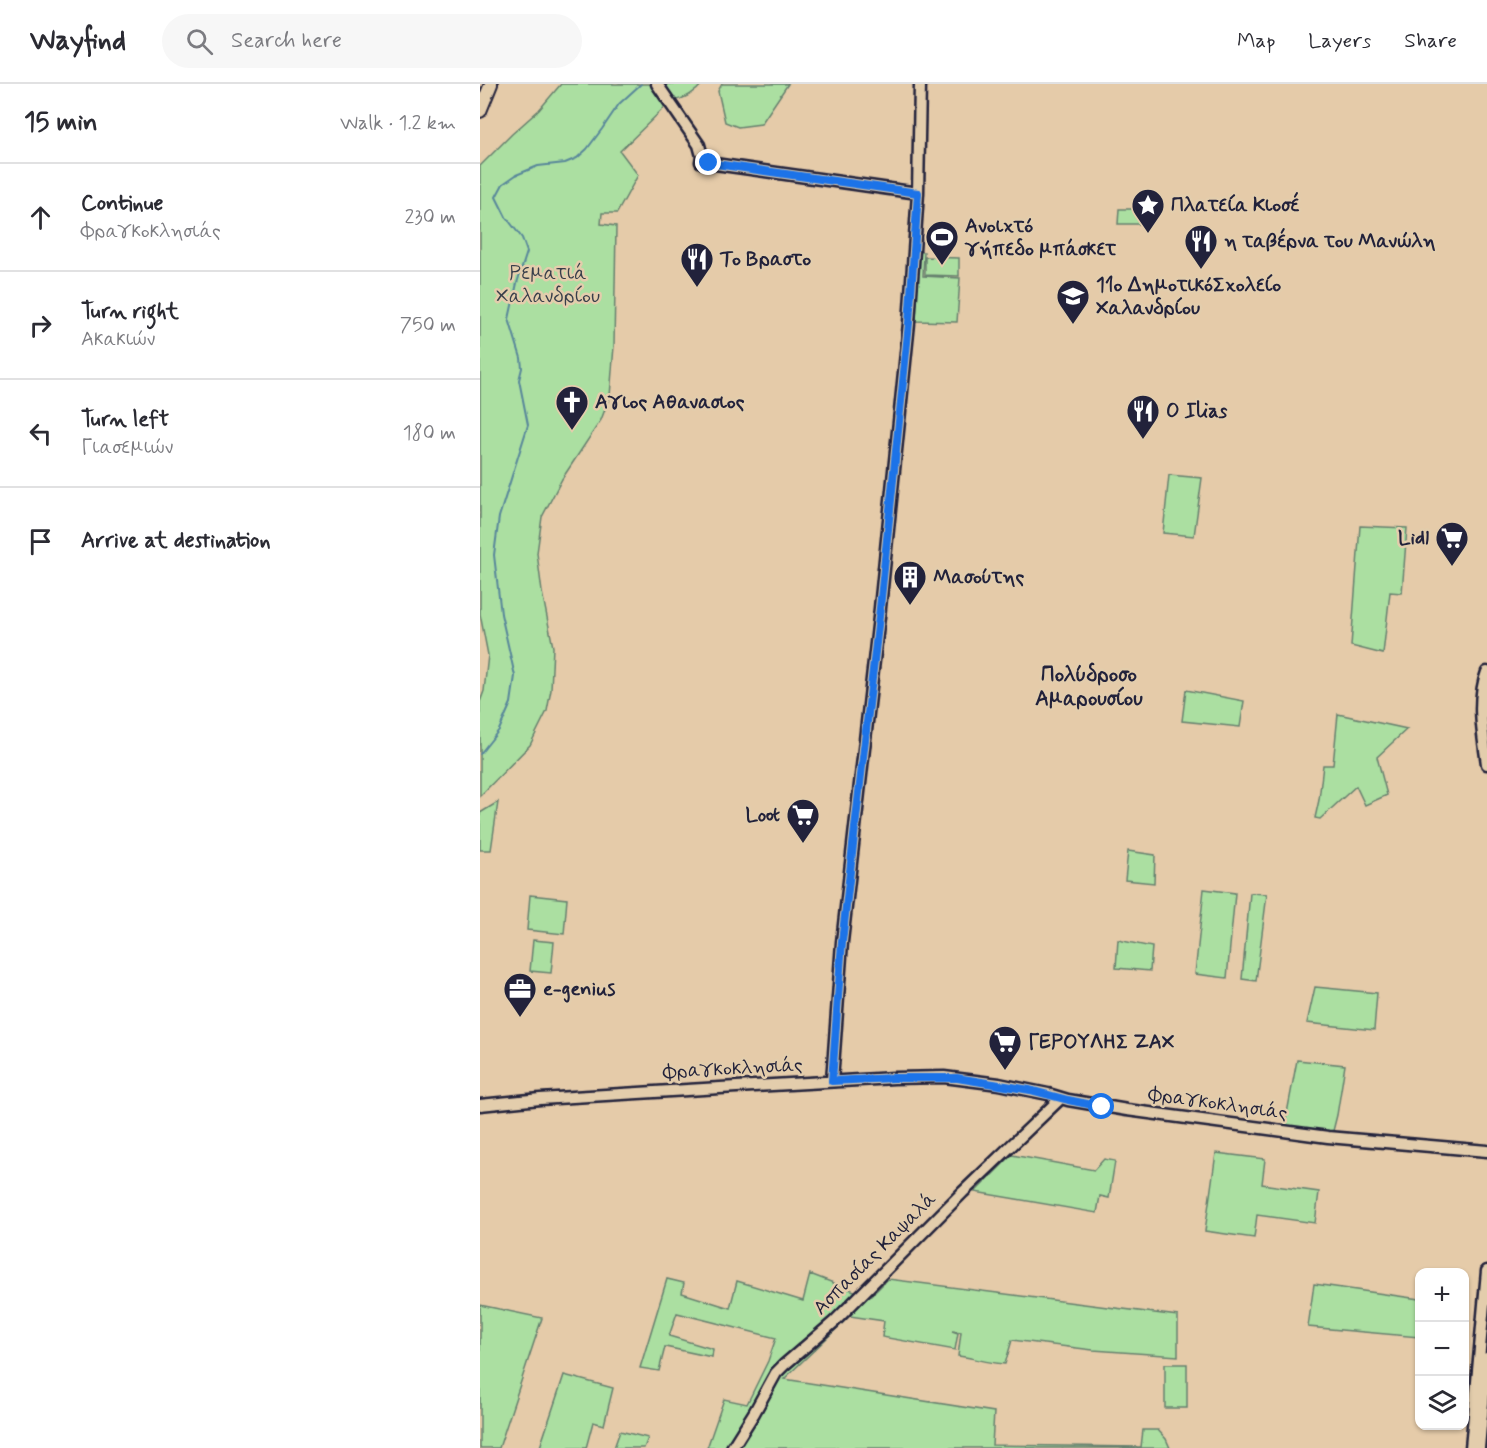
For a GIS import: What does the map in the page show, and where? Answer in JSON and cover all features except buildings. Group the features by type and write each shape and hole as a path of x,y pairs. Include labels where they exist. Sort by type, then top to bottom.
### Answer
{"main road":[{"path":"480,111 491,84"}],"street":[{"path":"657,84 699,145 701,162 918,193"},
{"path":"832,1081 842,942 909,323 918,193 920,84"},
{"path":"1487,672 1481,704 1487,764"},
{"name":"Φραγκοκλησιάς","path":"480,1105 540,1099 832,1081 957,1078 999,1084 1092,1105 1328,1137 1487,1151"},
{"name":"Ασπασίας Καψαλά","path":"732,1448 776,1373 834,1322 963,1192 1061,1098"},
{"path":"1477,1445 1487,1271"},
{"path":"1477,1445 1487,1358"}],"green space":[{"name":"Ρεματιά Χαλανδρίου","path":"561,84 651,84 667,105 620,151 638,175 617,213 602,213 601,224 616,226 614,346 610,396 601,420 562,479 542,517 537,553 553,647 551,690 547,711 530,745 480,796 480,702 484,691 488,655 480,614 480,166 539,110"},
{"path":"663,84 702,84 690,95 675,100"},
{"path":"722,84 788,84 761,124 738,127 725,122 718,91"},
{"path":"1119,209 1147,209 1146,224 1118,224"},
{"path":"919,252 924,252 923,276 960,278 957,322 916,321"},
{"name":"Ανοιχτό γήπεδο μπάσκετ","path":"925,257 959,258 959,276 925,275"},
{"path":"1169,475 1202,478 1194,536 1163,533"},
{"path":"1360,526 1407,528 1402,593 1390,592 1383,654 1351,646"},
{"path":"1186,690 1244,701 1240,727 1182,721"},
{"path":"1338,714 1407,729 1377,757 1387,795 1365,805 1356,786 1320,819 1315,818 1323,765 1333,765"},
{"path":"498,802 491,850 480,850 480,813"},
{"path":"1128,851 1155,855 1154,883 1125,880"},
{"path":"1204,889 1235,893 1227,978 1195,974"},
{"path":"1250,893 1267,894 1256,981 1242,979"},
{"path":"530,895 567,899 564,934 527,930"},
{"path":"533,940 554,942 551,973 530,971"},
{"path":"1118,940 1152,947 1150,971 1116,968"},
{"path":"1315,987 1377,993 1374,1030 1307,1023"},
{"path":"1297,1060 1345,1065 1332,1135 1284,1129"},
{"path":"1216,1153 1265,1159 1262,1184 1319,1192 1315,1223 1257,1215 1254,1238 1205,1231"},
{"path":"1012,1155 1094,1170 1104,1159 1115,1161 1109,1198 1100,1196 1097,1213 975,1192"},
{"path":"810,1274 870,1297 888,1279 1178,1316 1178,1356 1093,1350 1012,1340 1005,1364 958,1356 961,1332 952,1331 958,1333 955,1350 882,1337 884,1321 850,1316 784,1379 994,1412 992,1445 1141,1447 1143,1430 1158,1430 1170,1448 707,1448 724,1399 747,1404 768,1361 776,1338 677,1313 669,1336 713,1349 712,1357 665,1347 659,1371 640,1368 667,1279 684,1283 682,1293 730,1308 737,1281 803,1301"},
{"path":"1314,1284 1415,1298 1415,1337 1308,1327"},
{"path":"480,1305 542,1318 499,1448 480,1448"},
{"path":"1165,1364 1187,1364 1187,1408 1165,1408"},
{"path":"564,1375 613,1388 604,1425 593,1422 586,1448 540,1447"},
{"path":"620,1431 648,1438 644,1448 614,1448"}],"waterway":[{"path":"480,754 499,730 511,703 515,676 501,614 494,555 499,517 528,425 519,380 522,368 521,358 509,319 527,252 522,238 506,217 496,197 503,184 516,175 538,166 565,163 577,158 587,149 619,104 641,84"}],"place":[{"name":"Πλατεία Κιοσέ","path":"1148,234"},
{"name":"Ανοιχτό γήπεδο μπάσκετ","path":"942,266"},
{"name":"η ταβέρνα του Μανώλη","path":"1201,270"},
{"name":"Το Βραστο","path":"697,288"},
{"name":"11ο ΔημοτικόΣχολείο Χαλανδρίου","path":"1073,325"},
{"name":"Αγιος Αθανασιος","path":"572,431"},
{"name":"O Ilias","path":"1143,440"},
{"name":"Lidl","path":"1452,567"},
{"name":"Μασούτης","path":"910,606"},
{"name":"Loot","path":"803,844"},
{"name":"e-genius","path":"520,1018"},
{"name":"ΓΕΡΟΥΛΗΣ ΖΑΧ","path":"1005,1071"}],"district":[{"name":"Πολύδροσο Αμαρουσίου","path":"1089,687"}],"route":[{"path":"709,163 918,193 909,323 880,608 842,942 832,1081 957,1078 1030,1090 1102,1107"}]}
